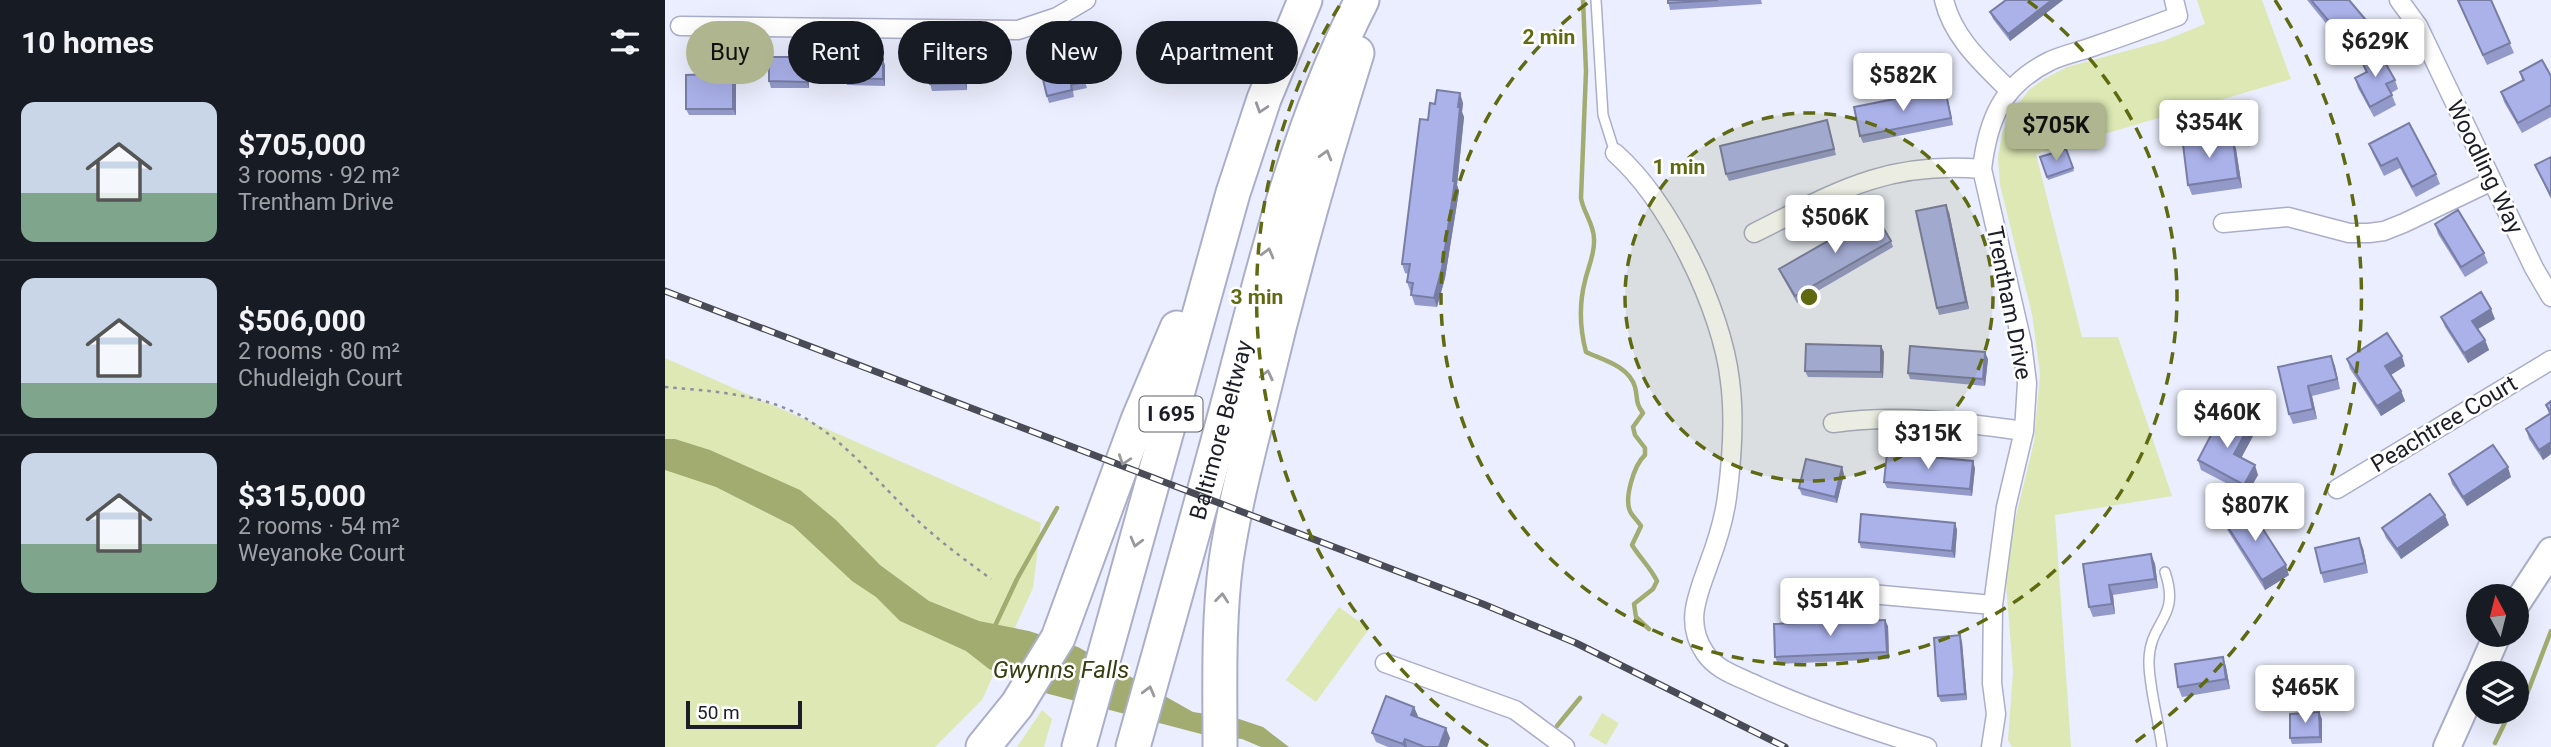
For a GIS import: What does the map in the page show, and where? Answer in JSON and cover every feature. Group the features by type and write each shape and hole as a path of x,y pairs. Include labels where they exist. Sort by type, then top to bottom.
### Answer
{"highway":[{"name":"I 695","path":"1083,733 1233,193 1264,99 1305,0"},
{"name":"Baltimore Beltway","path":"1135,740 1280,210 1339,45 1362,0"},
{"path":"1220,747 1221,613 1227,560 1248,455 1307,220 1375,0"},
{"path":"983,747 1017,705 1038,673 1063,624 1138,420 1233,193"}],"main road":[{"path":"2529,585 2551,551"},
{"path":"2447,747 2466,705"}],"street":[{"path":"680,26 1018,30 1057,17 1086,0"},
{"path":"1944,0 1947,14 1963,40 1977,59 2010,91"},
{"name":"Woodling Way","path":"2399,0 2418,26 2534,268 2551,297"},
{"name":"Trentham Drive","path":"1991,747 1996,714 1992,683 1993,605 2006,507 2024,431 2027,383 2022,343 1982,169 1988,130 2010,91 2024,77 2053,60 2176,8"},
{"path":"1615,153 1628,164 1659,202 1673,226 1713,313 1724,346 1730,380 1733,420 1727,499 1710,562 1695,601 1694,626 1698,641 1707,656 1720,668 1805,707 1927,747"},
{"path":"1754,233 1836,192 1875,177 1928,168 1982,169"},
{"path":"2223,223 2288,217 2350,233 2384,231 2492,181"},
{"name":"Peachtree Court","path":"2337,489 2551,360"},
{"path":"1833,423 1904,418 2024,431"},
{"path":"1837,591 1993,605"},
{"path":"1385,663 1515,710 1565,747"}],"lane":[{"path":"1596,0 1603,115 1615,153"},
{"path":"2162,747 2149,657 2154,638 2171,600 2165,572"}],"path":[{"path":"665,387 768,402 805,418 840,444 874,475 912,516 991,579"}],"shaded area":[{"path":"2197,0 2262,0 2291,79 2036,154 2082,337 2118,337 2172,496 2055,515 2071,747 2012,747 2008,740 2013,672 2006,583 2007,553 2034,442 2040,374 2032,314 2000,185 1998,158 2002,133 2014,109 2029,90 2044,79 2067,67 2163,41 2205,24"},
{"path":"665,358 1041,523 1033,588 982,700 935,747 665,747"},
{"path":"1339,607 1369,629 1316,702 1286,680"},
{"path":"1042,710 1052,719 1044,747 1017,747"},
{"path":"1602,713 1619,723 1606,745 1589,735"}],"water":[{"name":"Gwynns Falls","path":"665,439 675,439 710,450 800,490 836,520 880,565 929,601 979,621 1029,631 1078,647 1193,712 1239,719 1263,727 1289,747 1261,747 1242,739 1201,734 1045,693 989,669 966,651 900,621 793,526 716,487 665,470"}],"building":[{"path":"1668,0 1718,0 1668,3"},
{"path":"2006,0 2052,0 2008,34 1990,12"},
{"path":"2311,0 2349,0 2365,19 2343,38"},
{"path":"2458,0 2491,0 2510,43 2483,55"},
{"path":"2378,50 2395,80 2386,84 2392,95 2370,107 2355,78 2367,72 2361,60"},
{"path":"774,57 788,57 788,82 774,81"},
{"path":"2542,60 2551,76 2551,105 2518,123 2501,92 2524,80 2520,72"},
{"path":"686,84 733,84 733,109 686,109"},
{"path":"1044,84 1075,84 1071,85 1072,90 1047,96"},
{"path":"1945,89 1951,118 1860,136 1854,107"},
{"path":"1437,90 1460,93 1460,107 1455,181 1442,268 1434,298 1411,295 1413,283 1407,282 1410,264 1402,264 1420,119 1428,120 1430,103 1435,104"},
{"path":"1827,120 1834,149 1726,174 1720,146"},
{"path":"2409,123 2436,174 2412,187 2397,158 2381,166 2369,144"},
{"path":"2201,134 2203,143 2233,139 2238,178 2188,185 2182,136"},
{"path":"2066,149 2073,168 2047,177 2040,157"},
{"path":"2551,157 2551,196 2535,165"},
{"path":"1946,205 1966,302 1937,308 1916,211"},
{"path":"2458,210 2484,253 2461,267 2435,224"},
{"path":"1875,214 1891,241 1795,296 1779,269"},
{"path":"2481,292 2491,309 2472,321 2485,340 2464,353 2441,317"},
{"path":"2387,333 2402,356 2385,366 2401,391 2377,406 2347,359"},
{"path":"1806,344 1881,346 1881,372 1805,371"},
{"path":"1910,346 1985,352 1983,379 1908,373"},
{"path":"2331,356 2337,379 2308,386 2313,409 2289,414 2278,367"},
{"path":"2223,412 2249,426 2234,454 2255,465 2244,485 2198,460"},
{"path":"2551,413 2551,442 2539,450 2526,429"},
{"path":"2493,445 2508,467 2463,497 2449,474"},
{"path":"1887,453 1973,461 1970,489 1884,482"},
{"path":"1806,459 1842,467 1835,497 1799,488"},
{"path":"2430,494 2445,515 2397,549 2382,528"},
{"path":"2248,506 2286,565 2262,580 2224,521"},
{"path":"1861,514 1955,523 1952,551 1859,542"},
{"path":"2359,538 2365,563 2321,573 2315,548"},
{"path":"2151,554 2155,579 2109,585 2112,604 2089,607 2083,564"},
{"path":"1885,620 1887,652 1775,657 1774,624"},
{"path":"1960,635 1965,694 1938,696 1934,638"},
{"path":"2223,657 2226,679 2178,687 2175,664"},
{"path":"1386,696 1414,707 1411,715 1446,728 1439,747 1425,747 1405,739 1403,744 1372,733"},
{"path":"2319,712 2320,737 2290,738 2290,714"}],"waterway":[{"path":"1583,0 1586,71 1581,198 1594,234 1594,245 1583,290 1581,325 1586,352 1615,365 1627,374 1635,387 1643,413 1633,427 1635,435 1645,448 1645,455 1634,474 1628,500 1631,513 1641,526 1632,545 1657,581 1653,589 1634,604 1636,617 1649,629"},
{"path":"994,628 1017,579 1057,508"},
{"path":"2529,689 2551,631"},
{"path":"1557,726 1580,698"},
{"path":"2495,743 2504,724"}],"railway":[{"path":"665,291 1483,604 1576,643 1785,747"}]}
